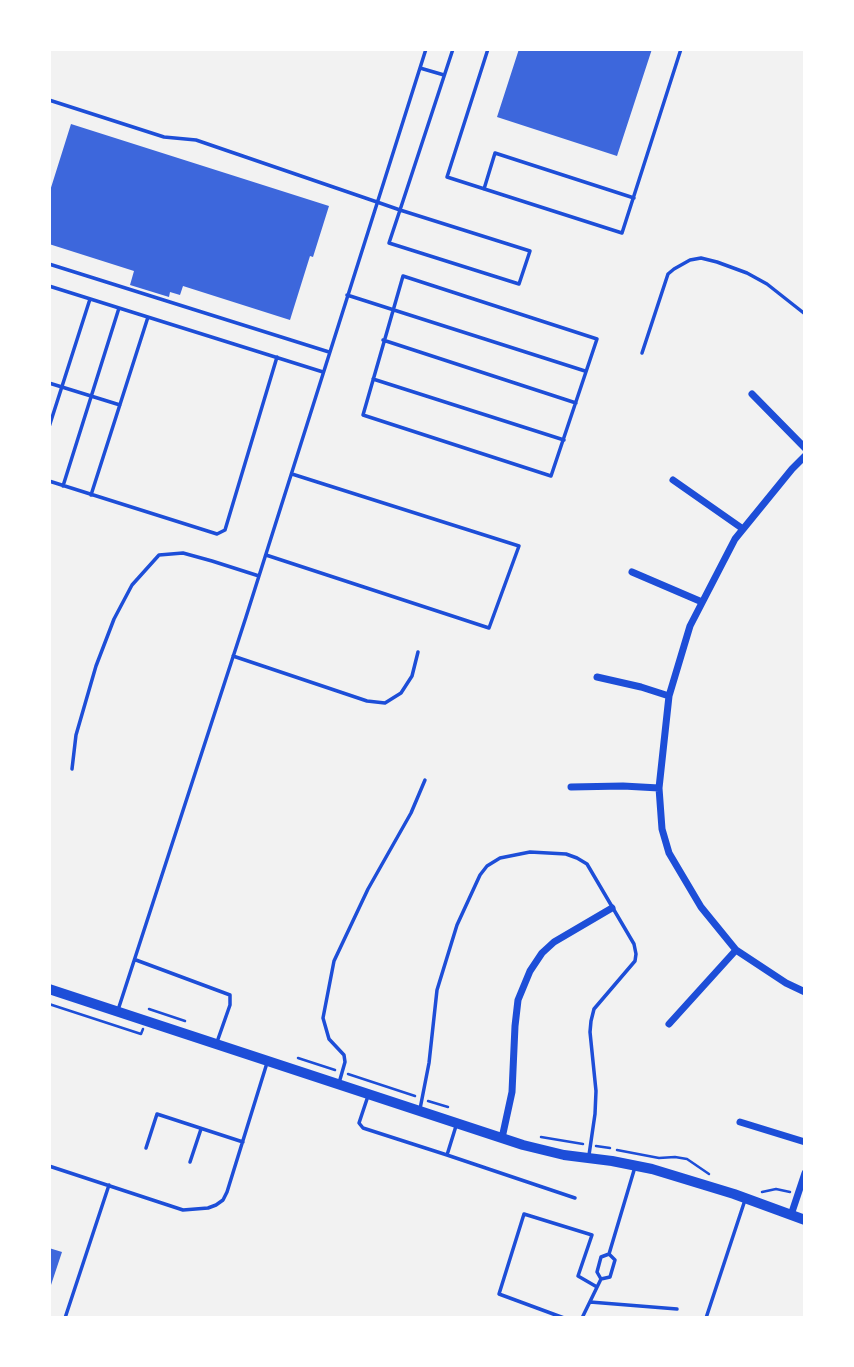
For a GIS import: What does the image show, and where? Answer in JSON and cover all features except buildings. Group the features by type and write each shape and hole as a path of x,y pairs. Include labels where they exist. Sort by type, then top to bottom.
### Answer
{"street":[{"path":"752,394 805,448"},
{"path":"805,456 735,539 690,625 669,696 659,788 662,829 669,853 701,907 736,950 786,983 805,992"},
{"path":"673,480 743,529"},
{"path":"632,572 702,602"},
{"path":"597,677 669,696"},
{"path":"571,787 659,788"},
{"path":"502,1138 512,1092 514,1026 518,1000 530,971 542,953 554,942 611,908"},
{"path":"669,1024 736,950"},
{"path":"49,989 456,1124 546,1151 636,1165 805,1220"},
{"path":"740,1122 805,1142"},
{"path":"791,1215 805,1173"}],"lane":[{"path":"118,1012 426,49"},
{"path":"49,100 164,137 196,141 400,210 530,251 519,284 389,243 400,210 444,75 453,49"},
{"path":"488,49 447,177 622,233 681,49"},
{"path":"420,68 444,75"},
{"path":"484,189 495,153 634,198"},
{"path":"642,353 668,275 690,260 701,258 717,261 747,273 767,284 805,314"},
{"path":"49,264 329,352"},
{"path":"403,276 597,339 551,476 363,415 383,341 403,276"},
{"path":"49,286 323,372"},
{"path":"347,295 586,371"},
{"path":"49,428 90,299"},
{"path":"64,486 119,308"},
{"path":"92,495 148,317"},
{"path":"383,341 576,403"},
{"path":"49,481 217,534 225,530 277,357"},
{"path":"373,379 564,440"},
{"path":"49,383 120,405"},
{"path":"266,555 489,628 519,545 291,474"},
{"path":"72,769 79,724 96,666 114,619 132,585 159,555 183,553 259,576"},
{"path":"233,656 367,701 385,703 401,693 412,676 418,652"},
{"path":"338,1085 345,1062 344,1055 329,1039 323,1018 334,961 368,889 411,813 425,780"},
{"path":"419,1112 429,1063 437,990 457,925 480,875 499,858 530,852 566,854 587,864 634,944 636,954 635,961 594,1009 591,1020 596,1103 589,1158"},
{"path":"135,960 230,995 230,1005 216,1044"},
{"path":"49,1166 183,1210 215,1205 223,1200 227,1192 268,1061"},
{"path":"368,1095 359,1123 363,1128 575,1198"},
{"path":"146,1148 157,1114 243,1142"},
{"path":"447,1155 456,1124"},
{"path":"190,1162 201,1129"},
{"path":"609,1254 636,1165"},
{"path":"65,1318 109,1185"},
{"path":"706,1318 745,1199"},
{"path":"564,1318 499,1294 524,1214 592,1235 578,1276 597,1287"},
{"path":"601,1279 597,1272 601,1256 609,1254"},
{"path":"601,1279 610,1277 614,1265 615,1260 609,1254"},
{"path":"582,1318 601,1279"},
{"path":"590,1301 677,1309"}]}
